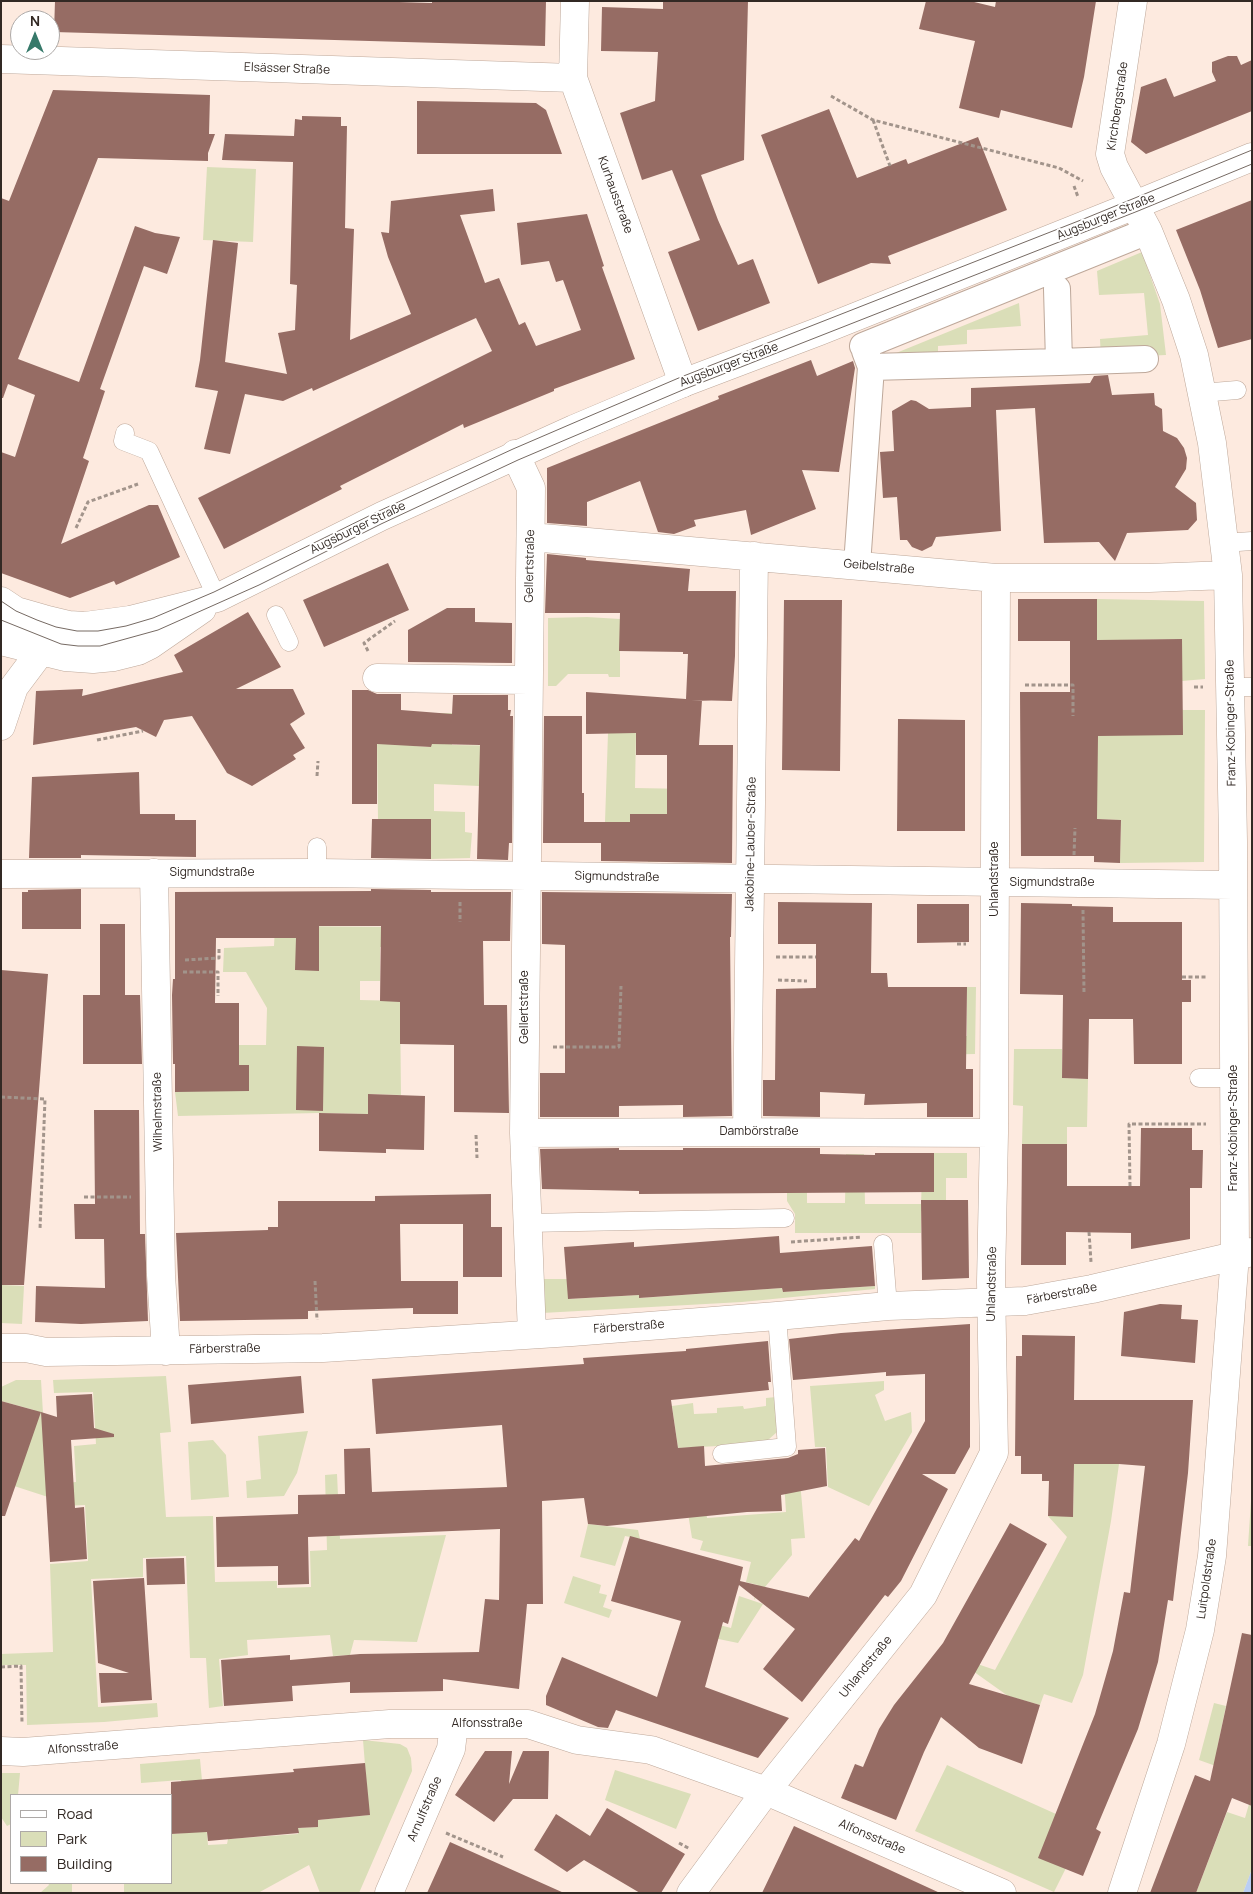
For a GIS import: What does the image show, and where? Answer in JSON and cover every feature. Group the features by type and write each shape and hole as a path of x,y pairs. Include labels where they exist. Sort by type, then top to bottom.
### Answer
{"street":[{"name":"Kurhausstraße","path":"575,1 574,78 683,383"},
{"name":"Kirchbergstraße","path":"1132,1 1110,154 1114,167 1135,205"},
{"name":"Elsässer Straße","path":"7,65 574,78"},
{"name":"Augsburger Straße","path":"4,620 50,645 65,657 114,657 138,651 159,640 217,598 382,516 515,454 683,383 852,318 1252,157"},
{"name":"Franz-Kobinger-Straße","path":"1135,205 1148,231 1179,309 1194,355 1212,443 1241,687 1233,885 1234,1123 1244,1254"},
{"path":"867,357 1020,279 1056,281 1148,231"},
{"path":"1056,281 1059,362"},
{"path":"852,318 867,357 857,565"},
{"path":"867,357 1059,362 1145,359"},
{"name":"Gellertstraße","path":"515,454 531,488 524,1133 532,1334"},
{"name":"Geibelstraße","path":"531,537 996,578 1150,578 1228,575"},
{"name":"Jakobine-Lauber-Straße","path":"747,1132 754,556"},
{"name":"Uhlandstraße","path":"691,1893 766,1791 923,1594 994,1453 991,1301 994,1133 996,578"},
{"name":"Augsburger Straße","path":"4,620 97,626 152,616 217,598"},
{"path":"1,726 14,687 50,645"},
{"path":"380,678 528,680"},
{"name":"Sigmundstraße","path":"1,874 154,873 317,860 526,875 750,880 1233,885"},
{"name":"Wilhelmstraße","path":"154,873 160,1197 166,1351"},
{"name":"Dambörstraße","path":"524,1133 994,1133"},
{"name":"Färberstraße","path":"1,1348 26,1348 46,1352 318,1347 532,1334 888,1306 1025,1301 1092,1289 1244,1254"},
{"name":"Luitpoldstraße","path":"1122,1893 1171,1744 1200,1630 1212,1556 1244,1254"},
{"name":"Alfonsstraße","path":"12,1752 390,1724 528,1724 577,1740 652,1750 766,1791 1002,1893"},
{"name":"Arnulfstraße","path":"389,1893 451,1749 454,1724"}],"lane":[{"path":"1201,394 1238,390"},
{"path":"125,433 123,441 149,450 217,598"},
{"path":"1224,543 1252,540"},
{"path":"276,616 289,642"},
{"path":"1200,1078 1234,1078"},
{"path":"527,1223 785,1218"},
{"path":"883,1244 888,1306"},
{"path":"722,1454 788,1448 778,1316"}],"path":[{"path":"831,96 873,120 1059,168 1083,181"},
{"path":"873,120 890,166"},
{"path":"76,528 88,502 160,476"},
{"path":"380,678 364,643 394,621"},
{"path":"996,684 1073,685 1073,716"},
{"path":"97,740 143,731"},
{"path":"317,776 318,761"},
{"path":"1083,884 1084,994"},
{"path":"156,967 219,958 218,949"},
{"path":"749,958 816,957"},
{"path":"156,967 218,972 218,996"},
{"path":"525,1046 619,1048 621,986"},
{"path":"1,1097 45,1099 40,1229"},
{"path":"1130,1186 1129,1124 1234,1123"},
{"path":"476,1136 477,1158"},
{"path":"84,1197 160,1197"},
{"path":"786,1242 872,1236 883,1244"},
{"path":"315,1281 318,1347"},
{"path":"1,1667 21,1666 12,1752"},
{"path":"420,1822 502,1857"}],"green space":[{"path":"207,167 256,169 253,242 203,240"},
{"path":"1142,252 1160,304 1166,355 1101,358 1100,339 1148,335 1144,293 1099,295 1097,271"},
{"path":"1019,303 1021,326 967,330 967,344 938,346 938,353 874,362"},
{"path":"1097,599 1204,601 1205,679 1182,681 1182,639 1124,640 1183,710 1205,710 1204,862 1120,863 1121,820 1095,819"},
{"path":"587,617 620,619 620,677 609,677 608,674 568,674 556,686 548,686 548,618"},
{"path":"434,713 452,713 452,745 512,746 479,786 434,784 434,811 465,812 465,832 472,833 470,858 431,859 431,819 378,819 377,739 431,747"},
{"path":"608,733 636,733 635,788 689,789 675,822 675,862 648,862 646,814 630,814 630,822 605,822"},
{"path":"275,926 393,927 401,947 380,947 380,981 360,981 360,1000 400,1001 401,1095 368,1094 368,1114 319,1113 178,1116 175,1092 215,1045 266,1045 267,1008 246,972 223,972 224,948 274,946"},
{"path":"967,987 976,987 975,1054 928,1055 931,1036 967,1036"},
{"path":"1014,1049 1062,1049 1062,1078 1088,1079 1087,1127 1067,1127 1067,1144 1022,1144 1023,1106 1013,1105"},
{"path":"787,1153 807,1153 807,1203 845,1203 846,1154 864,1154 865,1204 921,1204 922,1176 934,1175 934,1153 967,1153 967,1178 946,1178 946,1200 932,1200 932,1210 921,1211 921,1233 795,1233 795,1214 787,1201"},
{"path":"1,1262 2,1285 24,1286 22,1324 1,1323"},
{"path":"542,1279 567,1279 569,1299 639,1295 640,1298 782,1288 783,1292 875,1286 875,1289 742,1302 542,1313"},
{"path":"166,1376 171,1432 160,1433 166,1517 213,1516 215,1582 277,1581 277,1588 311,1587 310,1551 327,1550 325,1475 337,1474 340,1539 446,1535 417,1642 354,1640 350,1655 333,1656 330,1635 247,1640 248,1655 219,1659 223,1706 209,1708 206,1658 190,1658 186,1556 143,1558 143,1577 91,1579 98,1707 157,1703 158,1717 104,1722 27,1725 26,1665 1,1665 1,1654 53,1652 50,1564 88,1561 85,1505 64,1506 62,1483 76,1482 74,1446 96,1444 93,1392 54,1393 53,1380"},
{"path":"16,1380 41,1380 48,1497 11,1485 34,1410 1,1401 1,1387"},
{"path":"884,1381 884,1390 875,1395 885,1421 911,1412 912,1432 869,1506 828,1487 826,1447 815,1447 810,1386"},
{"path":"776,1397 777,1432 768,1440 759,1444 678,1448 672,1406 693,1403 694,1414 717,1413 717,1408 743,1406 744,1409 766,1406 766,1398"},
{"path":"308,1431 297,1473 284,1496 247,1498 246,1481 261,1479 258,1436"},
{"path":"213,1440 226,1455 229,1497 191,1500 188,1442"},
{"path":"1074,1463 1119,1464 1111,1521 1083,1675 1072,1703 1044,1694 1040,1705 1008,1696 956,1659 957,1657 995,1670 1067,1537 1048,1516 1073,1516"},
{"path":"800,1481 805,1538 791,1539 792,1555 754,1600 758,1585 746,1582 751,1562 700,1550 703,1541 692,1538 685,1495 705,1493 707,1518 786,1512 784,1482"},
{"path":"1252,1486 1252,1546 1248,1546"},
{"path":"588,1524 638,1530 640,1539 625,1536 615,1566 580,1557"},
{"path":"573,1576 601,1585 599,1593 607,1595 603,1607 612,1610 609,1618 564,1603"},
{"path":"739,1596 763,1604 738,1643 704,1636 708,1622 731,1628"},
{"path":"1214,1703 1226,1706 1217,1749 1252,1756 1252,1779 1199,1760"},
{"path":"363,1740 400,1744 407,1748 411,1758 412,1771 359,1893 320,1893 309,1865 258,1893 124,1893 124,1884 172,1884 172,1834 185,1833 181,1780 141,1783 140,1764 200,1759 208,1845 227,1844 228,1839 298,1834 298,1828 318,1827 318,1820 369,1815"},
{"path":"947,1765 1056,1814 1066,1868 1054,1892 915,1831"},
{"path":"615,1770 691,1794 676,1829 605,1800"},
{"path":"1,1773 20,1773 18,1794 10,1794 10,1824 7,1826 1,1817"},
{"path":"1249,1804 1252,1806 1252,1869 1243,1893 1196,1893 1227,1812 1245,1818"},
{"path":"72,1884 72,1893 40,1893 49,1885"}],"water":[{"path":"1252,1869 1252,1893 1243,1893"}],"building":[{"path":"55,1 366,1 432,3 432,1 546,1 545,46 60,32 60,10 55,10"},
{"path":"663,1 748,1 744,160 701,175 738,265 753,259 770,303 698,331 668,252 700,240 672,170 642,180 620,113 655,101 658,52 601,51 602,7 663,9"},
{"path":"926,1 970,1 995,7 996,1 1096,1 1084,77 1072,128 1001,110 999,118 959,108 975,41 919,29"},
{"path":"1228,56 1237,56 1241,65 1252,60 1252,111 1146,154 1131,142 1141,87 1166,78 1174,97 1216,81 1212,72 1212,62"},
{"path":"53,90 210,95 209,134 215,134 208,153 208,161 98,158 18,359 79,382 135,226 155,233 180,237 167,274 144,266 100,389 105,391 83,458 89,461 61,544 149,505 158,505 180,557 116,585 114,581 70,598 1,573 1,452 15,457 35,395 8,384 3,398 1,398 1,198 9,201"},
{"path":"417,101 536,103 546,110 562,154 417,154"},
{"path":"829,109 857,178 906,159 908,164 978,137 1007,210 888,256 891,264 871,263 818,284 761,135"},
{"path":"302,116 341,117 341,126 347,126 345,228 354,229 350,340 411,314 388,257 381,232 389,233 391,201 493,189 495,211 460,215 485,283 499,278 519,325 525,322 536,346 581,330 563,280 556,282 549,261 521,265 517,223 587,214 604,266 602,267 635,359 554,389 554,391 464,428 463,424 340,486 342,489 224,549 198,498 492,351 476,318 313,391 312,388 283,401 245,394 230,454 204,449 218,391 195,387 200,360 213,240 238,243 225,362 287,374 278,333 295,330 297,285 290,284 293,162 222,160 225,134 294,136 295,119 302,120"},
{"path":"1252,200 1252,339 1218,348 1200,290 1176,230"},
{"path":"811,360 817,376 853,361 855,368 839,472 802,470 816,509 751,535 746,510 694,520 696,526 674,534 658,532 640,481 587,502 587,526 547,523 547,468 719,399 718,396"},
{"path":"1108,375 1112,395 1154,393 1155,405 1162,409 1163,431 1177,438 1184,448 1187,458 1186,469 1175,487 1196,503 1197,520 1188,530 1127,533 1115,561 1099,542 1044,543 1035,408 996,410 1001,531 936,537 932,546 922,551 912,547 907,540 900,540 897,497 883,498 880,452 894,451 892,411 911,400 929,409 971,407 971,388 1090,383 1094,376"},
{"path":"547,554 586,558 586,560 690,569 688,591 736,591 732,701 702,700 699,745 733,745 732,863 601,861 601,843 543,843 544,716 582,716 584,822 630,822 630,814 667,814 667,755 636,755 636,733 586,734 586,692 686,699 688,654 683,654 683,652 619,651 620,613 545,613"},
{"path":"388,563 409,610 324,647 303,600"},
{"path":"1018,599 1097,599 1097,640 1182,639 1183,735 1098,736 1097,819 1121,820 1120,863 1094,862 1094,856 1021,856 1020,692 1070,692 1070,641 1018,641"},
{"path":"784,600 842,600 840,771 782,770"},
{"path":"447,608 475,608 475,622 512,623 512,663 408,662 408,630"},
{"path":"248,612 281,667 236,689 293,689 305,714 290,724 305,748 293,755 296,759 252,786 227,773 192,716 164,720 156,737 136,727 33,745 36,691 83,689 82,696 183,672 174,655"},
{"path":"352,690 368,690 377,694 401,694 401,710 452,714 453,695 508,695 508,710 511,710 510,716 513,716 512,843 509,843 508,860 477,859 480,745 432,744 431,747 377,744 377,804 352,804"},
{"path":"898,719 965,720 965,831 897,831"},
{"path":"139,772 140,814 175,814 175,820 196,820 196,857 81,855 81,858 29,858 32,777"},
{"path":"372,819 431,819 431,859 371,858"},
{"path":"81,889 81,929 22,929 22,892 28,892 28,890"},
{"path":"371,889 431,890 431,892 511,892 510,941 483,941 484,1005 507,1005 509,1113 454,1112 454,1045 400,1044 400,1002 380,1001 381,926 319,926 319,971 295,970 296,938 216,938 215,1003 239,1003 239,1065 249,1065 249,1091 175,1092 172,995 173,979 175,979 175,892 371,891"},
{"path":"542,892 732,894 730,937 732,1116 683,1117 683,1105 619,1106 619,1117 540,1117 540,1073 565,1073 565,945 542,944"},
{"path":"778,902 872,903 871,973 887,973 888,987 967,987 966,1069 973,1069 973,1117 927,1117 927,1103 864,1105 865,1094 820,1092 820,1117 763,1116 763,1080 775,1080 776,989 816,988 816,944 778,944"},
{"path":"1021,903 1113,907 1113,922 1182,922 1182,980 1191,980 1191,1002 1182,1002 1182,1064 1134,1064 1133,1019 1089,1019 1088,1079 1062,1078 1063,995 1020,994"},
{"path":"917,904 969,904 969,942 917,943"},
{"path":"100,924 125,924 125,995 140,995 142,1064 83,1064 83,995 100,995"},
{"path":"1,970 48,974 24,1285 2,1285"},
{"path":"297,1046 324,1047 323,1111 296,1110"},
{"path":"368,1094 425,1096 424,1150 386,1149 386,1153 319,1151 319,1113 368,1114"},
{"path":"94,1110 139,1110 140,1234 145,1234 148,1321 81,1324 35,1322 36,1286 105,1288 104,1239 75,1239 74,1204 95,1204"},
{"path":"1141,1128 1192,1128 1192,1150 1203,1150 1202,1188 1190,1188 1190,1239 1131,1249 1131,1233 1066,1232 1066,1265 1021,1265 1022,1144 1067,1144 1067,1186 1140,1186"},
{"path":"619,1148 619,1150 683,1150 683,1148 820,1148 820,1154 934,1153 934,1192 639,1194 639,1191 542,1189 540,1149"},
{"path":"491,1194 491,1227 502,1227 502,1277 463,1277 463,1224 400,1224 401,1281 458,1281 458,1314 413,1314 413,1308 308,1311 308,1319 180,1321 176,1233 268,1230 268,1227 278,1227 278,1201 375,1201 375,1196"},
{"path":"921,1200 968,1200 969,1278 922,1280"},
{"path":"779,1236 780,1253 872,1246 875,1286 783,1292 782,1288 639,1298 639,1295 568,1299 564,1247 634,1242 634,1247"},
{"path":"1160,1304 1182,1305 1181,1319 1198,1320 1195,1363 1121,1356 1124,1312"},
{"path":"970,1324 970,1447 955,1474 922,1474 948,1489 901,1581 888,1597 885,1595 802,1702 763,1669 795,1629 739,1585 728,1624 723,1622 705,1687 789,1718 758,1758 616,1710 608,1728 598,1727 546,1705 546,1696 562,1657 657,1697 681,1621 611,1601 630,1536 743,1567 740,1581 808,1598 855,1538 859,1541 925,1421 925,1374 886,1376 886,1372 793,1380 789,1339 841,1333"},
{"path":"1022,1335 1075,1336 1074,1400 1193,1400 1188,1473 1173,1601 1168,1600 1158,1662 1138,1729 1096,1829 1101,1832 1083,1876 1038,1858 1095,1714 1113,1651 1124,1592 1130,1593 1145,1466 1074,1464 1073,1517 1048,1516 1049,1481 1042,1481 1042,1474 1021,1474 1021,1456 1015,1456 1016,1356 1022,1356"},
{"path":"768,1341 771,1382 768,1382 769,1390 671,1400 678,1448 704,1446 705,1466 788,1458 798,1454 798,1450 825,1448 827,1486 781,1495 782,1511 747,1512 607,1526 588,1524 584,1498 542,1501 543,1604 527,1604 519,1689 443,1679 443,1691 350,1693 350,1682 292,1686 293,1701 224,1706 221,1660 290,1655 290,1660 360,1654 479,1652 485,1599 499,1600 500,1529 308,1537 309,1584 278,1585 278,1566 217,1567 216,1517 298,1514 298,1495 345,1494 344,1449 370,1448 372,1492 507,1487 502,1425 376,1434 372,1379 584,1364 583,1358 686,1351 686,1349"},
{"path":"301,1376 304,1413 191,1424 188,1385"},
{"path":"92,1394 94,1428 114,1434 114,1437 71,1440 75,1508 84,1507 87,1559 50,1562 41,1412 57,1417 56,1396"},
{"path":"1,1401 41,1412 5,1516 1,1516"},
{"path":"1010,1523 1047,1544 969,1684 1040,1705 1022,1764 979,1748 941,1717 924,1752 896,1820 841,1798 855,1764 863,1767 879,1729 894,1705 943,1643"},
{"path":"184,1558 185,1584 147,1585 146,1559"},
{"path":"144,1578 152,1700 101,1703 99,1673 129,1673 98,1663 93,1581"},
{"path":"1242,1633 1252,1635 1252,1806 1232,1798 1196,1893 1150,1893 1195,1775 1210,1781"},
{"path":"485,1751 512,1751 509,1784 523,1751 549,1751 548,1799 513,1799 494,1822 455,1795"},
{"path":"365,1763 370,1815 318,1820 318,1827 298,1828 299,1833 208,1841 207,1832 172,1834 171,1782 294,1772 293,1769"},
{"path":"607,1808 685,1854 661,1893 640,1893 584,1860 567,1872 534,1850 556,1814 590,1836"},
{"path":"794,1826 940,1893 762,1893"},
{"path":"450,1842 564,1893 427,1893"}],"tram line":[{"path":"1,601 16,611 37,620 56,627 77,631 98,631 126,626 153,618 214,592 379,511 513,449 681,377 1086,218 1252,150"},
{"path":"1,620 61,644 78,646 100,646 158,630 259,585 381,524 518,460 685,389 1138,211 1252,164"}]}
